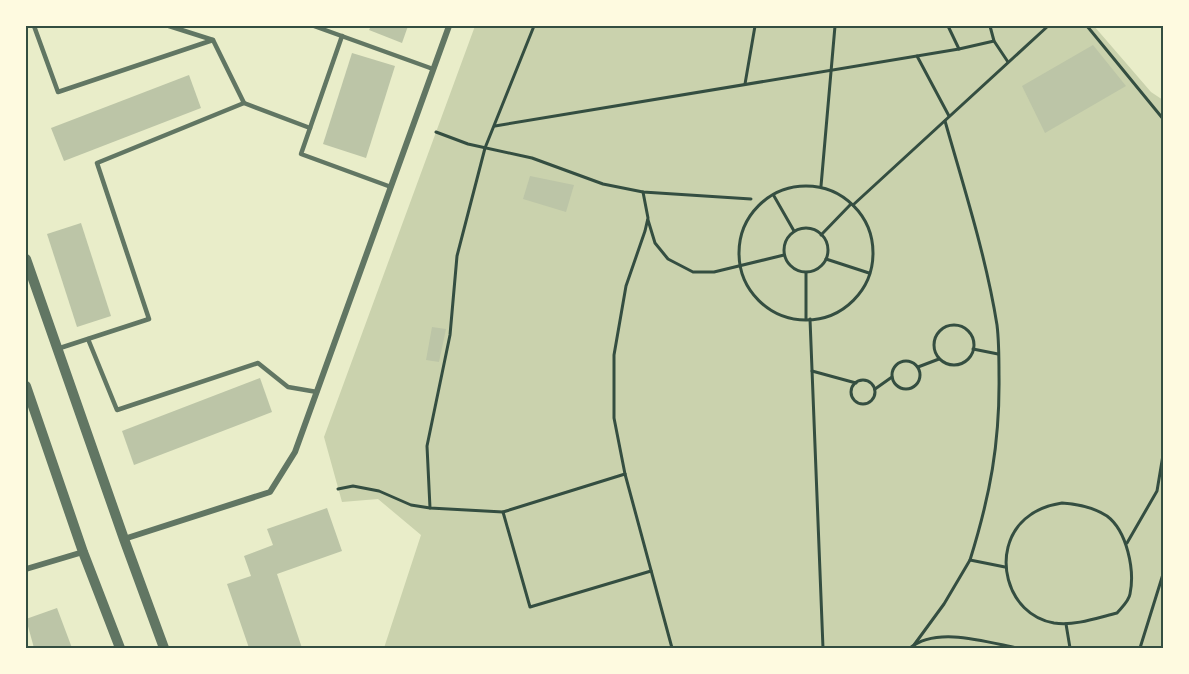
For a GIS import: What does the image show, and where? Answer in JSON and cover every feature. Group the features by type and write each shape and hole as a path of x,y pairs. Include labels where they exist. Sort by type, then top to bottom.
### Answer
{"street":[{"path":"124,539 270,492 295,452 449,26"},
{"path":"26,259 164,648"},
{"path":"26,386 83,552 120,648"},
{"path":"26,569 83,552"}],"lane":[{"path":"34,26 58,92 213,40"},
{"path":"169,26 213,40 244,103"},
{"path":"314,26 433,69"},
{"path":"342,36 301,154 391,187"},
{"path":"57,349 149,320 97,163 244,103 310,128"},
{"path":"88,339 117,410 258,363 288,387 317,392"}],"path":[{"path":"430,507 427,446 450,335 457,256 485,148 534,26"},
{"path":"745,84 754,26"},
{"path":"821,186 835,26"},
{"path":"948,26 959,49"},
{"path":"990,26 994,41 1008,62"},
{"path":"821,234 1048,26"},
{"path":"1087,26 1164,120"},
{"path":"495,126 959,49 994,41"},
{"path":"917,56 950,116"},
{"path":"914,645 944,604 970,560 990,485 999,419 997,327 986,269 945,121"},
{"path":"436,132 468,144 532,158 603,184 643,192 751,199"},
{"path":"792,186 821,186 847,198 863,217 872,240 872,265 862,288 846,307 823,318 796,320 771,311 752,294 741,272 738,241 757,205 792,186"},
{"path":"643,192 655,243 668,259 693,272 714,272 784,255"},
{"path":"773,196 794,231"},
{"path":"648,218 626,286 614,355 614,418 624,474 672,648"},
{"path":"805,228 816,230 825,238 828,250 826,259 818,270 806,273 795,270 786,262 783,251 785,240 794,231 805,228"},
{"path":"826,259 869,273"},
{"path":"806,273 824,648"},
{"path":"951,325 966,329 974,342 970,357 957,365 949,365 939,358 934,348 934,340 944,328 951,325"},
{"path":"973,349 998,354"},
{"path":"918,367 939,358"},
{"path":"906,360 913,362 921,374 920,381 909,389 902,389 896,385 892,376 894,366 906,360"},
{"path":"812,371 856,383"},
{"path":"875,389 892,376"},
{"path":"859,380 872,383 875,389 870,401 857,402 853,397 851,390 856,383 859,380"},
{"path":"1126,544 1158,491 1162,477 1164,449"},
{"path":"338,489 352,486 379,491 411,505 503,512 624,474"},
{"path":"1080,504 1108,517 1119,529 1130,559 1130,595 1117,613 1066,624 1052,622 1040,618 1020,604 1013,593 1005,567 1007,550 1014,532 1024,519 1048,505 1080,504"},
{"path":"503,512 530,608 652,571"},
{"path":"970,560 1005,567"},
{"path":"1140,648 1164,571"},
{"path":"1066,624 1070,648"},
{"path":"910,648 923,640 948,637 977,639 1017,648"}],"green space":[{"path":"475,26 1094,26 1151,92 1163,100 1163,648 384,648 421,535 378,499 342,502 324,437"}],"building":[{"path":"371,26 408,26 402,43 369,30"},
{"path":"1093,45 1126,86 1045,133 1022,86"},
{"path":"352,53 395,66 366,158 323,144"},
{"path":"189,75 201,108 64,161 51,128"},
{"path":"530,176 574,185 566,212 523,199"},
{"path":"81,223 111,316 77,327 47,234"},
{"path":"432,327 446,329 439,362 426,360"},
{"path":"260,378 272,412 134,465 122,431"},
{"path":"327,508 342,551 277,574 302,648 249,648 227,584 251,576 244,556 273,545 267,529"},
{"path":"57,608 72,648 34,648 26,619"}]}
